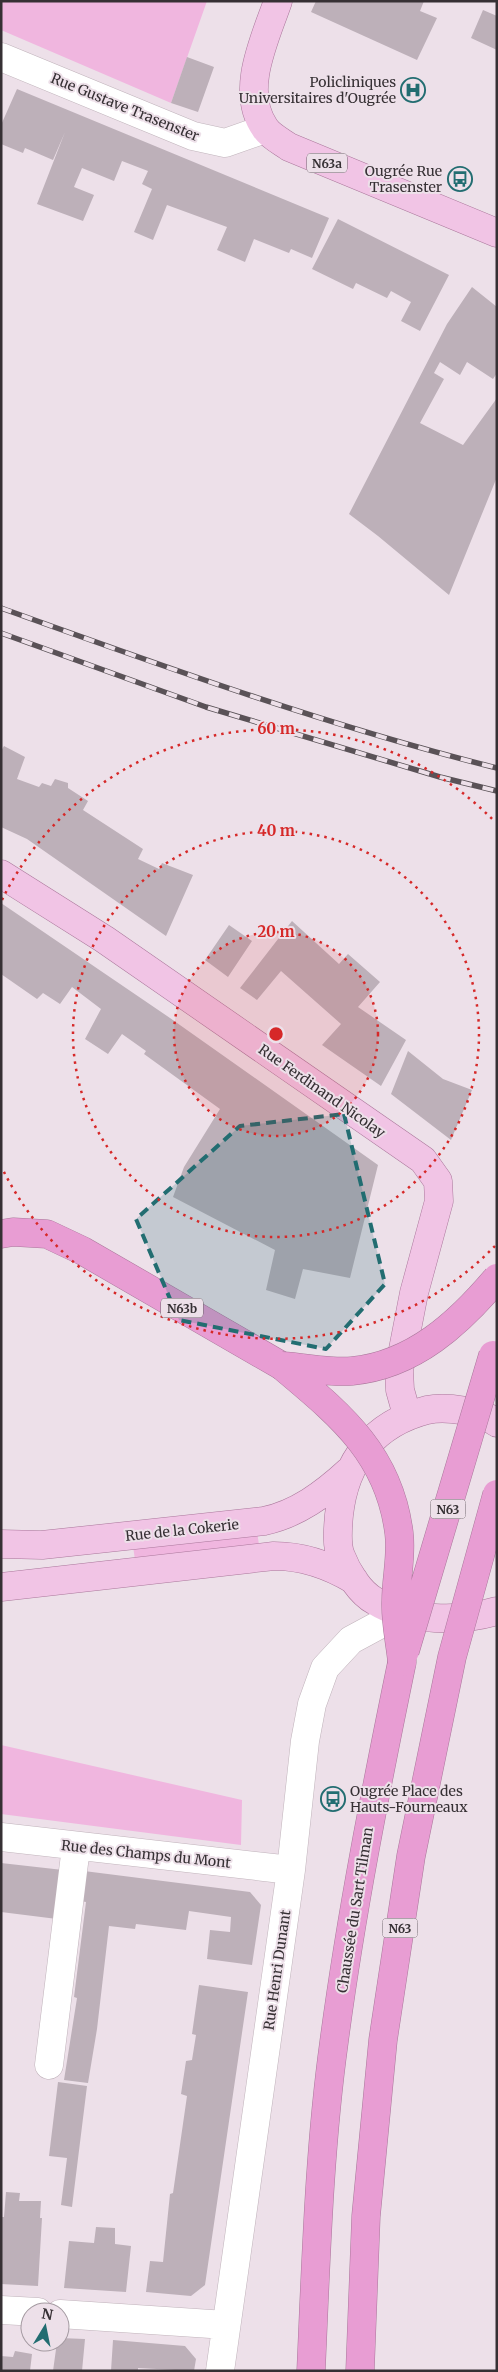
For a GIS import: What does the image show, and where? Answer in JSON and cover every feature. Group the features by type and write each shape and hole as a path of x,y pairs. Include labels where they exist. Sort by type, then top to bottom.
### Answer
{"highway":[{"name":"N63b","path":"1,1234 47,1234 83,1251 282,1366"},
{"path":"282,1366 351,1371 396,1361 433,1341 468,1312 497,1278"},
{"name":"Chaussée du Sart Tilman","path":"311,2371 318,2211 334,2044 364,1844 402,1662 497,1345"},
{"path":"282,1366 331,1406 358,1434 379,1466 391,1497 399,1532 400,1564 396,1601 402,1662"},
{"name":"N63","path":"360,2371 366,2216 381,2059 411,1856 452,1657 497,1494"}],"main road":[{"path":"265,129 256,110 253,90 262,51 278,1"},
{"name":"N63a","path":"265,129 289,147 497,233"},
{"name":"Rue Ferdinand Nicolay","path":"1,874 104,939 423,1160 438,1181 440,1201 414,1293 399,1370 400,1390 407,1415"},
{"path":"497,1423 461,1410 436,1408 407,1415 388,1425 359,1454 349,1470 342,1491 338,1526 340,1555 354,1580 374,1601 402,1612 427,1618 452,1619 497,1611"},
{"name":"Rue de la Cokerie","path":"1,1544 42,1545 271,1519 312,1501 349,1470"},
{"path":"1,1587 256,1557 286,1556 332,1568 354,1580"}],"street":[{"name":"Rue Gustave Trasenster","path":"1,57 193,136 225,143 265,129"},
{"name":"Rue Henri Dunant","path":"220,2371 291,1870 305,1741 312,1704 325,1668 351,1640 402,1612"},
{"name":"Rue des Champs du Mont","path":"1,1837 291,1870"},
{"path":"50,2065 76,1847"},
{"path":"1,2310 20,2311"},
{"path":"70,2315 226,2325"}],"highlighted area":[{"path":"344,1114 385,1284 326,1349 179,1320 136,1219 240,1126"}],"shaded area":[{"path":"1,1 207,1 171,103 1,30"},
{"path":"257,1531 259,1545 135,1560 133,1546"},
{"path":"1,1745 242,1800 241,1845 1,1814"}],"building":[{"path":"316,1 424,1 420,11 437,18 417,60 311,12"},
{"path":"483,10 497,16 497,50 471,38"},
{"path":"187,57 214,67 198,112 171,103"},
{"path":"17,89 329,218 312,258 291,249 289,253 254,239 245,262 217,250 227,227 167,205 153,240 134,232 152,189 142,184 148,171 122,161 114,181 82,168 74,187 94,195 83,221 37,204 65,132 53,160 25,148 23,153 1,144 1,125"},
{"path":"338,219 449,275 420,331 401,321 411,302 391,291 387,298 356,283 353,289 312,269"},
{"path":"472,287 497,307 497,373 493,379 467,362 460,375 440,362 434,373 444,379 420,423 463,445 497,398 497,477 449,595 349,514 447,324"},
{"path":"4,746 25,757 17,779 39,787 42,783 51,786 55,779 68,783 68,788 88,801 83,810 143,849 138,859 159,869 162,863 193,875 166,936 27,839 1,827 1,751"},
{"path":"1,903 170,1018 378,1165 350,1278 303,1269 295,1299 266,1290 275,1250 173,1197 184,1167 220,1109 144,1054 146,1051 122,1034 108,1054 85,1039 101,1009 72,987 60,1004 43,993 37,999 1,974"},
{"path":"292,921 339,964 348,954 380,982 358,1007 406,1040 381,1086 322,1045 341,1024 281,971 257,1000 240,988"},
{"path":"229,925 252,941 228,977 205,960"},
{"path":"408,1051 443,1079 472,1090 451,1140 391,1094"},
{"path":"1,1863 63,1870 57,1919 1,1912"},
{"path":"84,1871 250,1892 261,1905 252,1965 207,1959 210,1930 230,1932 231,1917 189,1911 186,1930 136,1924 135,1929 109,1926 97,2029 88,2083 64,2080 77,1998 74,1997 86,1902 80,1901"},
{"path":"199,1985 248,1992 205,2285 191,2296 146,2292 150,2261 163,2262 170,2194 173,2193 187,2096 181,2094 186,2061 192,2060 196,2035 192,2034"},
{"path":"58,2082 87,2086 72,2207 61,2205 67,2158 49,2156"},
{"path":"6,2192 20,2193 19,2201 41,2201 40,2218 42,2218 38,2286 1,2284 1,2217 4,2217"},
{"path":"96,2227 115,2228 115,2244 131,2246 126,2292 64,2288 69,2241 94,2243"},
{"path":"70,2338 85,2339 82,2371 53,2371 56,2352 70,2352"},
{"path":"113,2340 185,2346 196,2359 194,2371 138,2368 138,2371 111,2371"},
{"path":"15,2351 32,2354 30,2371 1,2371 1,2356 13,2357"}],"railway":[{"path":"1,608 247,694 371,734 497,768"},
{"path":"1,633 206,707 440,777 497,791"}],"place":[{"name":"Policliniques Universitaires d'Ougrée","path":"413,90"},
{"name":"Ougrée Rue Trasenster","path":"460,179"},
{"name":"Ougrée Place des Hauts-Fourneaux","path":"333,1799"}]}
